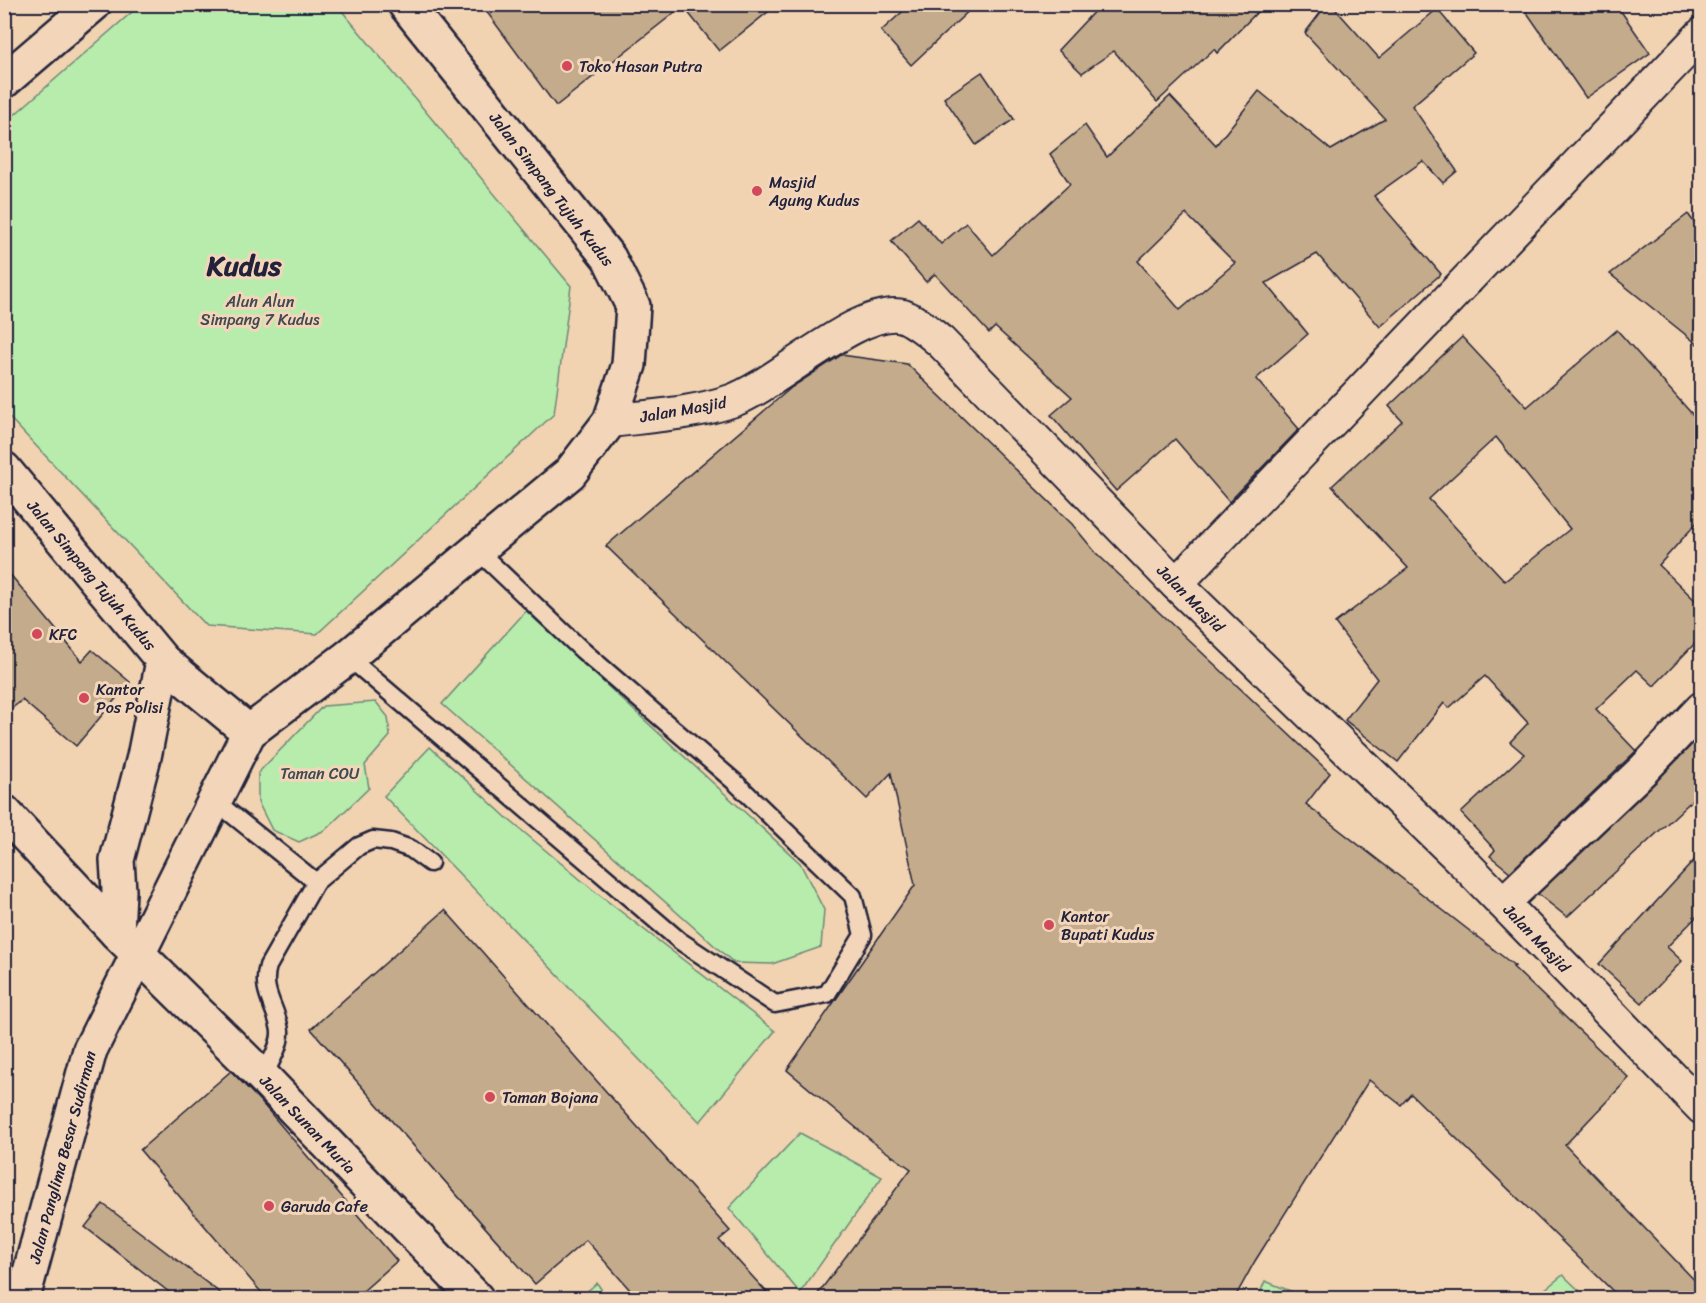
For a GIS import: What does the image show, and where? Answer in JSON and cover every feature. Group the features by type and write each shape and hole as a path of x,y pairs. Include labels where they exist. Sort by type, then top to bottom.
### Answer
{"main road":[{"path":"4,81 94,4"},
{"name":"Jalan Simpang Tujuh Kudus","path":"249,732 355,651 570,473 610,421 630,365 633,306 609,258 405,4"},
{"name":"Jalan Simpang Tujuh Kudus","path":"4,469 163,661 144,757 117,860 127,943"},
{"path":"163,661 249,732"},
{"name":"Jalan Panglima Besar Sudirman","path":"23,1299 90,1050 127,943 214,800 249,732"},
{"name":"Jalan Sunan Muria","path":"4,812 127,943 263,1077 476,1299"}],"street":[{"path":"1176,584 1701,34"},
{"name":"Jalan Masjid","path":"610,421 692,411 732,401 760,387 858,324 879,316 903,316 923,327 941,342 1176,584 1503,903 1701,1108"},
{"path":"1503,903 1644,769 1701,708"}],"lane":[{"path":"355,651 680,941 774,1004 827,993 863,935 853,896 736,783 582,650 477,550"},
{"path":"214,800 316,882"},
{"path":"263,1077 280,1030 265,985 265,976 268,966 316,882 359,846 373,840 392,842 411,849 430,863"}],"green space":[{"name":"Alun Alun Simpang 7 Kudus","path":"140,5 337,5 571,286 554,414 317,634 206,626 5,413 5,123"},
{"path":"526,611 800,863 824,910 821,947 772,964 734,963 442,704"},
{"name":"Taman COU","path":"376,702 388,717 390,736 365,765 369,788 325,830 299,842 272,830 258,802 258,773 323,706"},
{"path":"430,747 508,819 593,890 775,1031 700,1122 384,796"},
{"path":"800,1133 882,1177 800,1293 729,1208"},
{"path":"1563,1275 1587,1298 1534,1298"},
{"path":"1265,1281 1308,1298 1258,1298"},
{"path":"597,1283 607,1298 579,1298"}],"building":[{"name":"Toko Hasan Putra","path":"481,4 778,4 719,51 683,6 556,106"},
{"path":"911,4 976,4 911,65 881,31"},
{"path":"1101,4 1265,4 1217,53 1214,49 1157,102 1114,51 1082,73 1058,50"},
{"path":"1327,4 1331,4 1379,58 1437,9 1474,53 1412,106 1457,171 1443,183 1423,161 1374,196 1441,274 1380,327 1317,254 1266,283 1308,334 1256,379 1299,429 1229,502 1175,439 1116,491 1051,415 1072,397 995,327 989,333 935,274 926,282 891,241 918,218 941,244 966,223 993,255 1070,184 1050,154 1085,125 1107,157 1170,96 1216,145 1259,91 1331,150 1385,119 1305,33","holes":["1186,214 1235,263 1180,310 1138,261"]},
{"path":"1521,4 1616,4 1650,53 1586,98"},
{"path":"982,72 1014,119 976,145 944,98"},
{"path":"1688,214 1701,232 1701,347 1610,274"},
{"path":"1617,330 1701,424 1701,518 1659,565 1701,606 1701,637 1654,686 1637,670 1596,709 1636,751 1510,872 1490,856 1495,850 1461,813 1524,754 1510,742 1528,723 1485,676 1449,708 1444,703 1398,762 1345,720 1377,679 1335,623 1408,568 1332,486 1402,421 1389,406 1462,337 1527,407","holes":["1496,437 1570,529 1505,581 1429,499"]},
{"path":"841,355 907,364 1072,524 1096,553 1330,773 1306,804 1515,966 1513,967 1629,1078 1565,1145 1701,1287 1701,1299 1621,1299 1411,1094 1401,1105 1369,1080 1255,1261 1234,1299 814,1299 911,1169 878,1146 787,1070 915,885 891,773 867,799 606,546 792,387"},
{"path":"4,567 82,661 92,650 130,682 76,746 22,700 4,715"},
{"path":"1701,735 1701,792 1567,917 1538,894 1656,782"},
{"path":"1701,853 1701,912 1667,947 1682,961 1642,1003 1599,964"},
{"name":"Taman Bojana","path":"445,910 730,1231 719,1240 773,1299 638,1299 586,1240 535,1284 311,1029"},
{"name":"Garuda Cafe","path":"231,1071 261,1102 397,1261 354,1299 267,1299 140,1150"},
{"path":"103,1204 228,1299 178,1299 85,1227"}],"place":[{"name":"Toko Hasan Putra","path":"567,66"},
{"name":"Masjid Agung Kudus","path":"757,191"},
{"name":"KFC","path":"37,634"},
{"name":"Kantor Pos Polisi","path":"84,698"},
{"name":"Kantor Bupati Kudus","path":"1049,925"},
{"name":"Taman Bojana","path":"490,1097"},
{"name":"Garuda Cafe","path":"269,1206"}],"district":[{"name":"Kudus","path":"244,265"}]}
